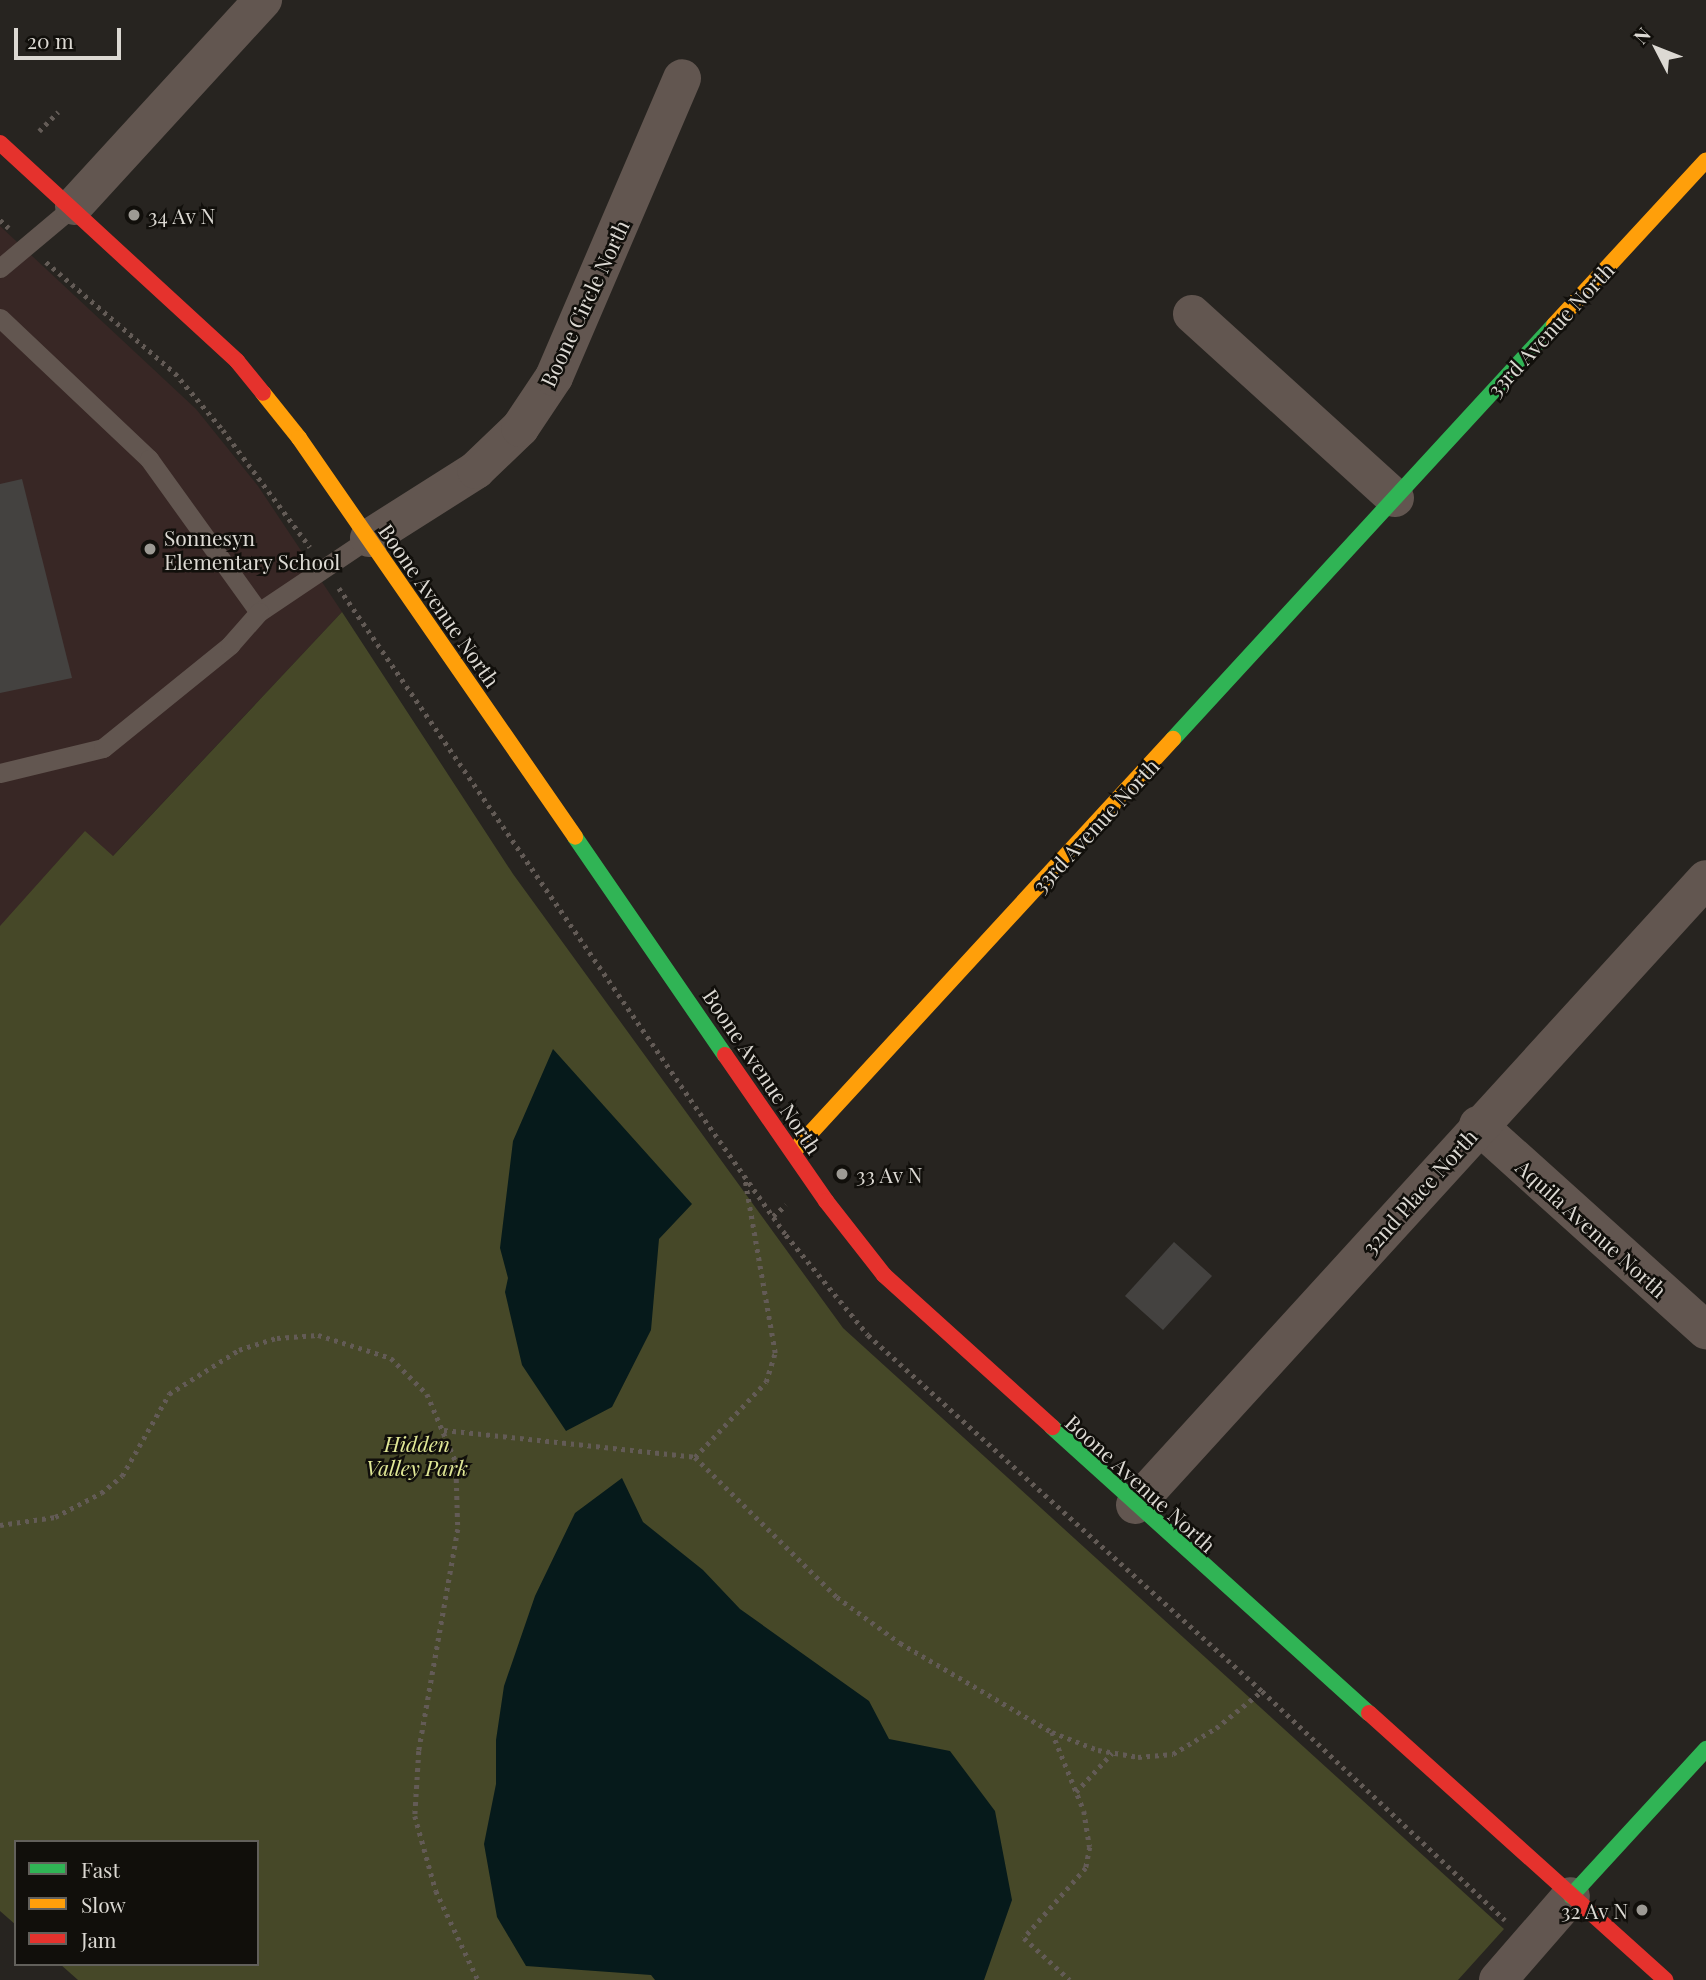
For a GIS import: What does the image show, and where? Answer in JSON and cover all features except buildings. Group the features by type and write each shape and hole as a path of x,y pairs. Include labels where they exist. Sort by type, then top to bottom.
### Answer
{"street":[{"path":"74,206 263,0"},
{"name":"Boone Circle North","path":"369,538 476,470 520,428 559,366 682,78"},
{"name":"Boone Avenue North","path":"0,143 74,206 237,361 299,438 794,1151 884,1276 1135,1505 1666,1980"},
{"name":"33rd Avenue North","path":"794,1151 1706,160"},
{"path":"1192,314 1395,498"},
{"name":"32nd Place North","path":"1135,1505 1478,1125 1706,879"},
{"name":"Aquila Avenue North","path":"1478,1125 1706,1330"},
{"path":"1498,1980 1706,1749"}],"lane":[{"path":"0,268 74,206"},
{"path":"0,318 149,459 259,612"},
{"path":"0,773 103,748 230,645 259,612 369,538"}],"path":[{"path":"695,1457 766,1382 775,1353 744,1174"},
{"path":"0,1525 55,1517 101,1493 122,1476 169,1394 239,1350 277,1338 318,1335 391,1358 427,1394 456,1462 458,1529 419,1751 415,1816 436,1891 478,1980"},
{"path":"444,1430 695,1457 837,1597 900,1643 1052,1732 1112,1752 1138,1757 1173,1754 1216,1728 1262,1691"},
{"path":"1052,1732 1076,1792 1090,1847 1086,1868 1024,1938 1070,1980"},
{"path":"1076,1792 1112,1752"}],"shaded area":[{"name":"Sonnesyn Elementary School","path":"0,226 196,409 258,486 342,612 0,976"},
{"path":"553,1049 692,1204 659,1239 651,1330 612,1407 566,1431 522,1365 505,1292 508,1278 500,1248 513,1141"},
{"path":"622,1478 643,1522 703,1570 740,1609 869,1701 889,1739 950,1751 995,1811 1012,1900 984,1980 655,1980 651,1975 526,1966 497,1917 484,1844 496,1784 496,1740 504,1686 535,1596 575,1513"}],"green space":[{"name":"Hidden Valley Park","path":"342,612 513,874 843,1328 1504,1929 1458,1980 78,1980 62,1966 259,1966 259,1840 14,1840 14,1923 0,1911 0,926 85,831 113,856"}],"traffic: fast":[{"path":"1173,739 1554,325"},
{"path":"575,837 725,1055"},
{"path":"1052,1427 1369,1713"},
{"path":"1571,1896 1706,1749"}],"traffic: slow":[{"path":"1554,325 1706,160"},
{"path":"263,393 299,438 575,837"},
{"path":"794,1151 1173,739"}],"traffic: jam":[{"path":"0,143 237,361 263,393"},
{"path":"725,1055 826,1201 884,1275 1052,1427"},
{"path":"1369,1713 1666,1980"}],"place":[{"name":"34 Av N","path":"134,215"},
{"name":"Sonnesyn Elementary School","path":"150,549"},
{"name":"33 Av N","path":"842,1174"},
{"name":"32 Av N","path":"1642,1910"}]}
